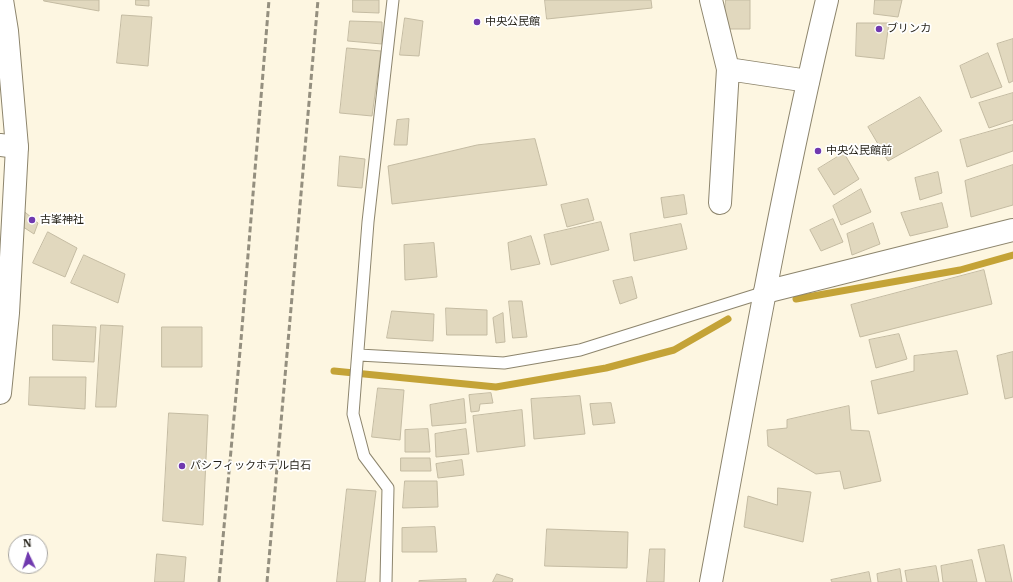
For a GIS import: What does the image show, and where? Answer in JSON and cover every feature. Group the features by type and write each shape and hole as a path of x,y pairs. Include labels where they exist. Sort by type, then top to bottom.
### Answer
{"street":[{"path":"0,393 8,313 9,146 7,31 2,0"},
{"path":"711,0 728,69 720,203"},
{"path":"711,582 765,292 808,81 827,0"},
{"path":"728,69 808,81"},
{"path":"765,292 1013,230"}],"lane":[{"path":"386,582 388,488 364,456 353,414 368,222 393,0"},
{"path":"358,360 504,363 580,350 765,292"}],"building":[{"path":"99,0 99,11 44,1"},
{"path":"136,0 149,0 149,6 136,5"},
{"path":"353,0 379,0 379,13 353,12"},
{"path":"545,0 651,0 652,8 547,19"},
{"path":"726,0 750,0 750,29 724,29"},
{"path":"875,0 902,0 898,17 874,14"},
{"path":"122,15 152,17 148,66 117,63"},
{"path":"405,18 423,21 419,56 400,55"},
{"path":"350,21 382,22 382,44 348,41"},
{"path":"857,23 889,23 884,59 856,56"},
{"path":"1013,39 1013,81 1009,83 997,44"},
{"path":"347,48 381,51 372,116 340,113"},
{"path":"988,53 1002,87 971,98 960,66"},
{"path":"1013,93 1013,120 989,128 979,103"},
{"path":"920,97 942,131 888,161 868,127"},
{"path":"409,119 407,145 394,145 397,120"},
{"path":"1013,125 1013,151 967,167 960,140"},
{"path":"535,139 547,185 392,204 388,166 477,145"},
{"path":"844,153 859,179 834,195 818,169"},
{"path":"340,156 365,159 362,188 338,186"},
{"path":"1013,165 1013,205 971,217 965,181"},
{"path":"938,172 942,193 920,200 915,178"},
{"path":"861,189 871,212 841,225 833,206"},
{"path":"684,195 687,214 664,218 661,198"},
{"path":"588,199 594,220 567,227 561,205"},
{"path":"942,203 948,227 910,236 901,213"},
{"path":"20,208 38,223 34,234 17,223"},
{"path":"833,219 843,242 821,251 810,230"},
{"path":"601,222 609,250 551,265 544,235"},
{"path":"873,223 880,244 852,255 847,234"},
{"path":"681,224 687,249 634,261 630,234"},
{"path":"48,232 77,248 65,277 33,263"},
{"path":"531,236 540,264 511,270 508,243"},
{"path":"434,243 437,277 405,280 404,245"},
{"path":"84,255 125,274 118,303 71,283"},
{"path":"984,270 992,304 860,337 851,305"},
{"path":"632,277 637,298 620,304 613,281"},
{"path":"509,301 522,301 527,337 513,338"},
{"path":"446,308 487,310 487,335 447,335"},
{"path":"392,311 434,314 433,341 387,338"},
{"path":"503,313 505,342 496,343 493,318"},
{"path":"53,325 96,327 94,362 53,360"},
{"path":"101,325 123,326 116,407 96,407"},
{"path":"162,327 202,327 202,367 162,367"},
{"path":"899,334 907,359 876,368 869,340"},
{"path":"957,351 968,394 878,414 871,381 914,371 914,356"},
{"path":"1013,352 1013,397 1005,399 997,356"},
{"path":"30,377 86,377 85,409 29,405"},
{"path":"378,388 404,390 400,440 372,437"},
{"path":"491,393 493,403 480,404 479,411 471,412 469,395"},
{"path":"580,396 585,434 534,439 531,399"},
{"path":"464,399 466,423 432,426 430,405"},
{"path":"611,403 615,423 593,425 590,404"},
{"path":"849,406 851,430 869,431 881,481 844,489 840,471 816,474 768,446 767,430 787,428 787,420"},
{"path":"522,410 525,446 477,452 473,416"},
{"path":"169,413 208,415 203,525 163,521"},
{"path":"428,429 430,452 405,452 405,430"},
{"path":"466,429 469,454 436,457 435,434"},
{"path":"401,458 430,458 431,471 401,471"},
{"path":"462,460 464,475 438,478 436,464"},
{"path":"405,481 437,481 438,507 403,508"},
{"path":"778,488 811,492 803,542 744,527 748,496 777,505"},
{"path":"347,489 376,491 365,582 337,582"},
{"path":"435,527 437,552 402,552 402,528"},
{"path":"547,529 628,532 627,568 545,566"},
{"path":"1004,545 1012,582 986,582 978,550"},
{"path":"650,549 665,549 664,582 647,582"},
{"path":"157,554 186,557 184,582 155,582"},
{"path":"972,560 977,582 943,582 941,566"},
{"path":"936,566 939,582 907,582 905,571"},
{"path":"900,569 902,582 878,582 877,574"},
{"path":"869,572 871,582 832,582 831,580"},
{"path":"497,574 513,579 512,582 493,582"},
{"path":"466,579 466,582 419,582 419,581"}],"waterway":[{"path":"796,299 960,270 1013,255"},
{"path":"334,371 496,387 606,368 674,350 728,319"}],"railway":[{"path":"219,582 241,340 269,0"},
{"path":"267,582 318,0"}],"place":[{"name":"中央公民館","path":"477,22"},
{"name":"ブリンカ","path":"879,29"},
{"name":"中央公民館前","path":"818,151"},
{"name":"古峯神社","path":"32,220"},
{"name":"パシフィックホテル白石","path":"182,466"}]}
